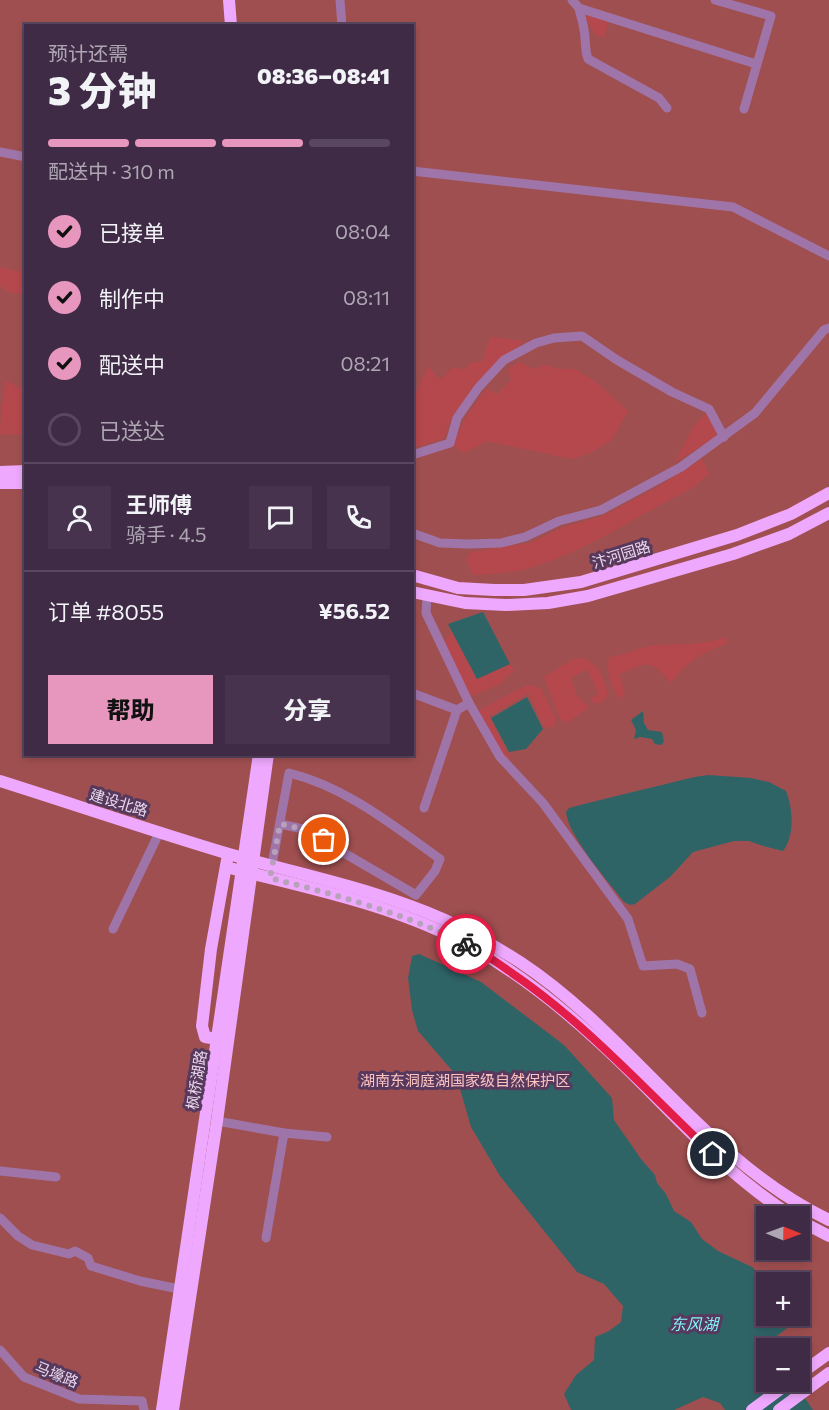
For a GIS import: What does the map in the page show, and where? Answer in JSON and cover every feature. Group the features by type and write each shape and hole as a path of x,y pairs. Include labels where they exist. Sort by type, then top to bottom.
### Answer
{"main road":[{"path":"229,0 231,24"},
{"path":"0,472 24,471"},
{"path":"0,483 24,483"},
{"name":"汴河园路","path":"414,576 458,588 494,590 524,590 581,582 737,535 790,514 829,493"},
{"name":"汴河园路","path":"414,593 465,603 506,605 548,603 588,596 733,554 789,534 829,513"},
{"name":"枫桥湖路","path":"173,1410 217,1121 213,1106 218,1039 259,756"},
{"name":"枫桥湖路","path":"162,1410 180,1289 213,1106 268,756"},
{"name":"建设北路","path":"0,781 228,853 271,872"},
{"path":"218,1039 205,1037 202,1026 211,949 228,853"},
{"path":"226,867 271,872 388,898 445,920 491,944 569,997 728,1150 794,1201 829,1220"},
{"path":"271,872 398,915 446,934 491,959 569,1016 601,1044 713,1154 745,1183 778,1206"},
{"path":"810,1226 829,1236"},
{"path":"810,1367 829,1353"},
{"path":"779,1410 829,1373"},
{"path":"752,1410 776,1392"}],"street":[{"path":"340,0 342,24"},
{"path":"716,0 771,16 744,109"},
{"path":"576,4 756,64"},
{"path":"576,4 588,59 659,98 667,108"},
{"path":"0,152 24,156"},
{"path":"414,171 733,207 829,256"},
{"path":"414,534 440,543 501,543 525,537 559,521 601,510 681,467 755,413 824,330 829,328"},
{"path":"414,455 450,443 457,418 478,388 504,360 536,343 554,338 582,336 617,360 672,392 709,409 724,437"},
{"path":"427,596 426,614 469,703 500,757 543,802 628,919 643,966 677,964 690,969 702,1013"},
{"path":"414,694 457,710"},
{"path":"424,808 457,710 469,703"},
{"path":"271,872 280,824 290,774 301,776 356,800 440,859 435,871 416,895 303,829 280,824"},
{"path":"113,929 160,831"},
{"path":"217,1121 284,1133 327,1137"},
{"path":"266,1238 284,1133"},
{"path":"0,1171 56,1177"},
{"path":"0,1218 18,1236 32,1245 69,1254 75,1251 88,1258 91,1266 140,1281 180,1289"},
{"name":"马壕路","path":"0,1350 24,1377 44,1386 79,1399 142,1401 144,1410"}],"green space":[{"name":"湖南东洞庭湖国家级自然保护区","path":"0,0 829,0 829,1410 0,1410"}],"shaded area":[{"path":"588,15 608,21 605,37 595,35 586,18"},
{"path":"0,267 24,273 24,295 8,292 0,286"},
{"path":"490,337 525,341 474,385 453,415 443,439 414,448 414,398 428,366 440,380 453,367 464,370 472,362 482,362"},
{"path":"520,362 533,369 546,365 558,369 575,369 596,382 628,411 612,440 590,453 572,459 487,441 464,453 454,446 463,423 487,389 497,394 511,380 508,369"},
{"path":"5,380 24,390 24,435 0,434"},
{"path":"705,414 713,421 717,437 675,462 694,426"},
{"path":"702,459 709,474 692,488 557,559 505,573 473,575 466,560 471,552 530,543 564,527 603,516 654,489"},
{"path":"452,632 477,679 510,664 514,670 500,684 471,696 443,644"},
{"path":"724,637 728,643 696,658 671,683 658,669 648,665 619,674 625,692 619,699 610,679 609,657 645,647 703,643"},
{"path":"584,658 598,669 608,695 601,703 593,703 592,699 598,693 587,669 571,678 576,694 589,707 567,723 560,719 544,677 573,659"},
{"path":"527,685 541,688 556,719 554,727 544,727 529,693 489,716 510,758 504,760 478,711"}],"water":[{"path":"483,612 510,664 477,679 448,624"},
{"path":"527,697 543,729 526,749 509,752 491,718"},
{"path":"643,711 644,723 648,730 662,732 664,742 661,745 655,744 652,739 640,737 634,739 636,730 631,720"},
{"path":"708,775 751,778 769,782 786,791 792,822 787,845 783,851 749,841 734,841 693,852 670,877 635,904 630,905 624,902 581,845 568,822 566,812 569,808"},
{"name":"东风湖","path":"419,954 481,982 564,1045 612,1098 614,1120 655,1175 657,1183 666,1194 674,1211 691,1222 702,1239 718,1251 752,1267 757,1272 756,1326 787,1326 774,1338 756,1338 756,1392 801,1392 813,1410 725,1410 720,1403 703,1397 674,1410 571,1410 564,1394 576,1375 594,1360 595,1337 621,1322 623,1306 604,1284 577,1272 500,1176 471,1127 456,1075 418,1031 412,1010 408,978 412,956"}],"way so far":[{"path":"324,840 303,829 280,824 270,878 388,911 466,944"}],"route":[{"path":"466,944 524,981 560,1009 601,1044 713,1154"}]}
